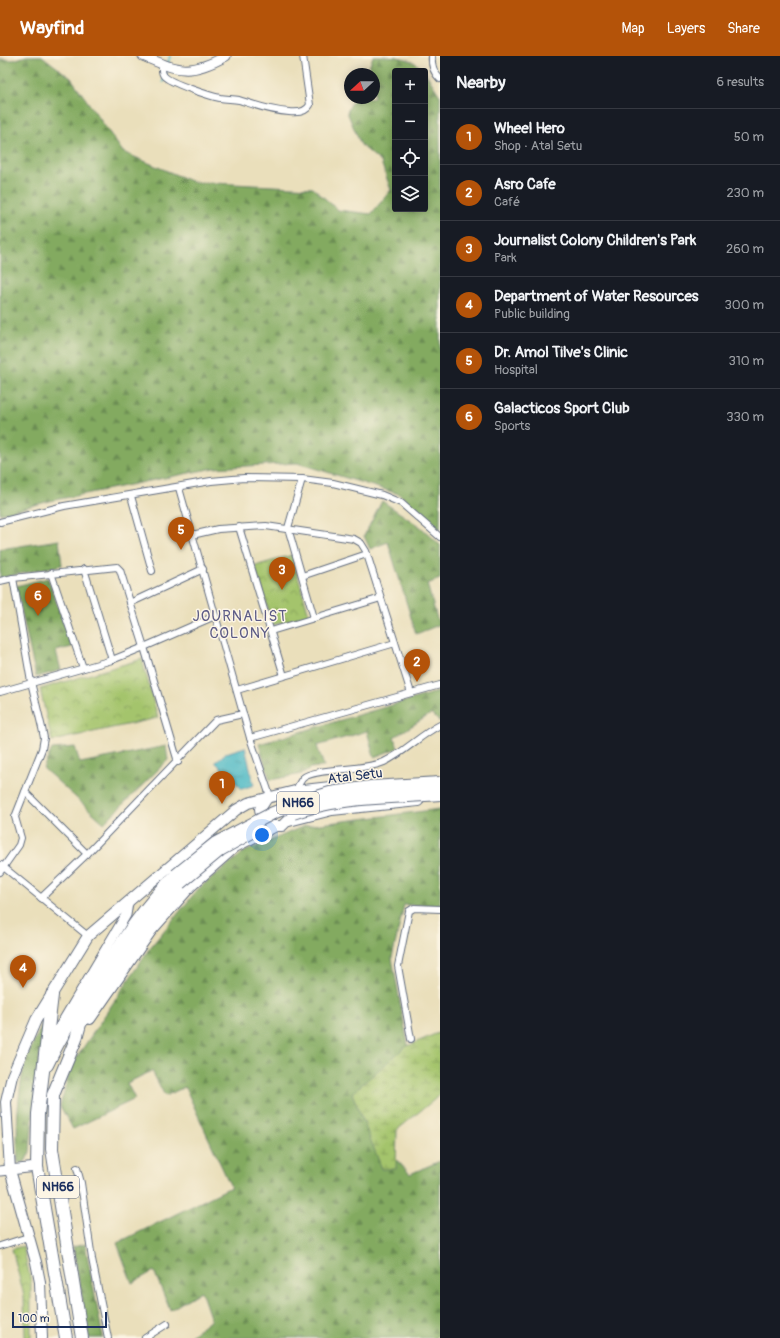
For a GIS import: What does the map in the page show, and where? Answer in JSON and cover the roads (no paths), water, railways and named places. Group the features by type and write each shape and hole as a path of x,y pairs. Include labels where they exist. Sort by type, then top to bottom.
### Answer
{"highway":[{"name":"Atal Setu","path":"178,879 216,843 273,813 301,802 330,793 371,787 440,783"},
{"name":"Atal Setu","path":"178,879 220,850 277,819 304,809 332,803 372,798 440,794"},
{"name":"NH66","path":"82,1338 52,1149 53,1095 76,1040 80,1024 94,994 129,930 158,892 178,879"},
{"name":"NH66","path":"37,1167 38,1114 42,1076 56,1046 94,994"},
{"path":"42,1076 52,995"},
{"path":"37,1167 66,1338"}],"main road":[{"path":"5,1171 6,1102 12,1076 34,1025 88,936 128,903 136,893 236,810 248,803 295,791 321,787 419,781 440,777"},
{"path":"76,1040 151,931 191,886 235,847 274,827 282,826 288,821 292,813 290,804 272,797"},
{"path":"272,797 261,805 260,816 267,824 274,827"},
{"path":"288,821 332,810 440,799"},
{"name":"NH66","path":"5,1171 28,1237 40,1282 42,1338"}],"street":[{"path":"143,56 179,70 196,70 226,56"},
{"path":"162,64 161,71 164,76 180,84 221,98 236,100 265,109 302,112 308,109 310,105 303,56"},
{"path":"432,56 431,64 440,79"},
{"path":"0,522 64,506 179,488 211,481 244,478 302,479 333,483 401,503 440,537"},
{"path":"302,479 288,528 314,618"},
{"path":"179,488 250,738 272,797"},
{"path":"131,496 152,571"},
{"path":"192,535 218,529 266,526 288,528 354,540 361,543 367,554 411,693"},
{"path":"239,528 284,676"},
{"path":"302,576 367,554"},
{"path":"0,581 84,569 117,567 120,570 178,762"},
{"path":"84,569 112,660"},
{"path":"130,603 203,569"},
{"path":"51,573 83,668"},
{"path":"13,578 31,682 44,738 42,749 15,817 21,838 19,845 1,868 88,936"},
{"path":"271,631 381,598"},
{"path":"0,692 112,660 215,616"},
{"path":"237,690 395,643"},
{"path":"250,738 440,685"},
{"path":"41,898 178,762 216,720 243,714"},
{"path":"295,791 303,778 310,774 356,770 385,762 440,725"},
{"path":"25,792 87,854"},
{"path":"56,1046 57,1031 126,915 128,903"},
{"path":"410,1039 398,966 409,911 414,908 440,909"},
{"name":"NH66","path":"5,1171 37,1167"},
{"path":"77,1168 81,1183 92,1259 108,1338"},
{"path":"0,1246 28,1237"},
{"path":"145,1338 167,1324"}],"water":[{"path":"245,747 254,785 242,789 215,762 226,753"}],"waterway":[{"path":"168,63 170,56"},
{"path":"163,82 167,68"}],"place":[{"name":"Dr. Amol Tilve's Clinic","path":"181,550"},
{"name":"Journalist Colony Children's Park","path":"282,590"},
{"name":"Galacticos Sport Club","path":"38,616"},
{"name":"Asro Cafe","path":"417,682"},
{"name":"Wheel Hero","path":"222,804"},
{"name":"Department of Water Resources","path":"23,988"}],"district":[{"name":"JOURNALIST COLONY","path":"240,624"}]}
